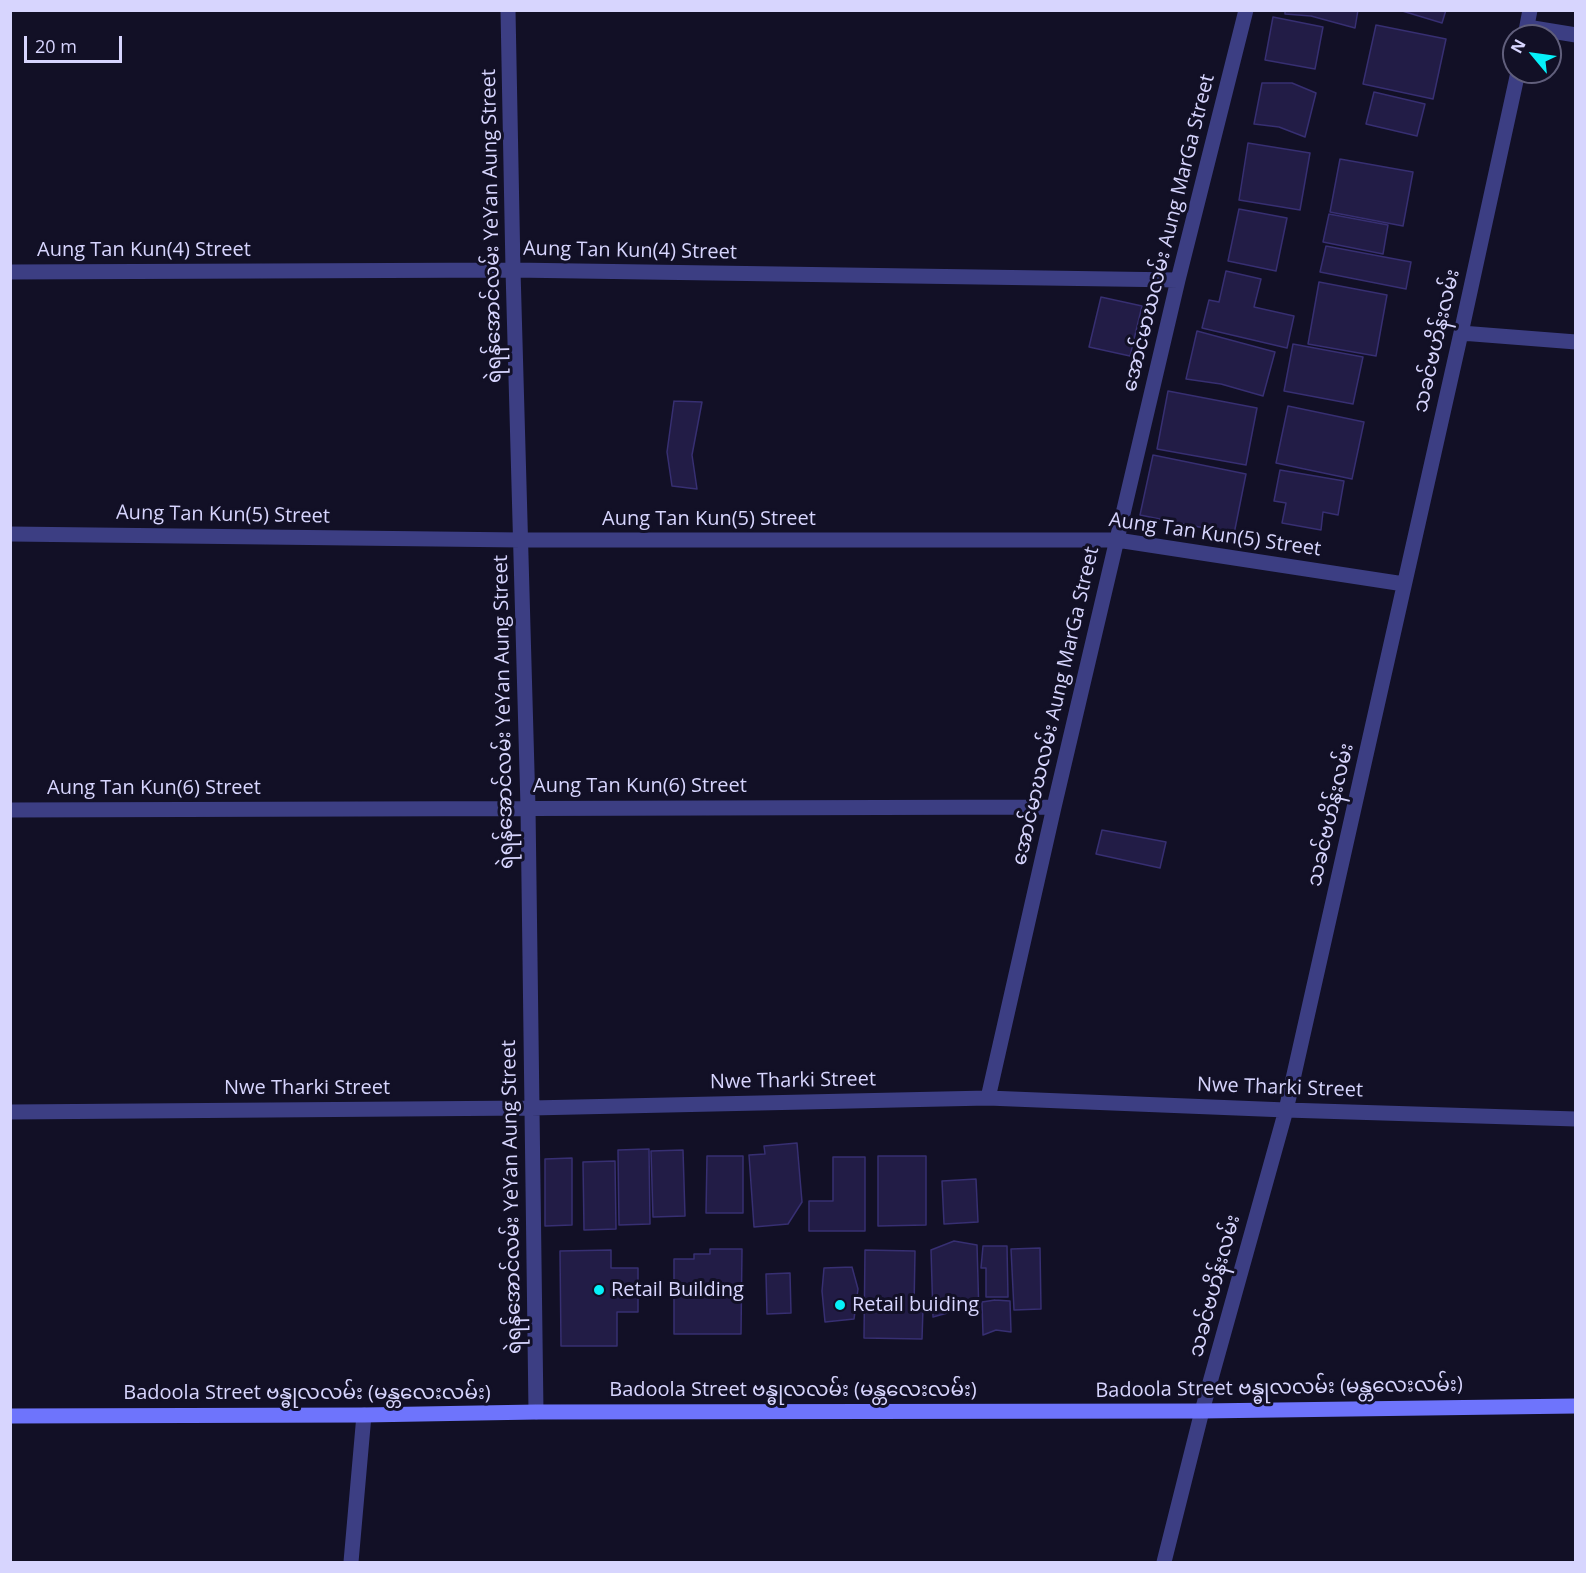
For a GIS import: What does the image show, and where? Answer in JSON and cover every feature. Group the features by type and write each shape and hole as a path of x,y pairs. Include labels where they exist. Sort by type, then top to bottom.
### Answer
{"street":[{"name":"ရဲရန်အောင်လမ်း YeYan Aung Street","path":"508,10 528,807 536,1412"},
{"name":"အောင်မာဃလမ်း Aung MarGa Street","path":"988,1098 1178,280 1246,10"},
{"name":"သခင်ဗဟိန်းလမ်း","path":"1164,1563 1202,1411 1286,1110 1515,84"},
{"name":"Aung Tan Kun(4) Street","path":"10,272 513,270 1178,280"},
{"path":"1461,333 1575,342"},
{"name":"Aung Tan Kun(5) Street","path":"10,534 521,540 1117,540 1404,584"},
{"name":"Aung Tan Kun(6) Street","path":"10,810 1054,807"},
{"name":"Nwe Tharki Street","path":"10,1112 531,1107 988,1098 1575,1119"},
{"name":"Badoola Street ဗန္ဓုလလမ်း (မန္တလေးလမ်း)","path":"10,1416 1202,1411 1575,1406"},
{"path":"351,1563 364,1415"}],"building":[{"path":"1285,10 1358,10 1355,28 1311,16 1285,14"},
{"path":"1399,10 1446,10 1442,23"},
{"path":"1273,17 1323,27 1315,69 1265,60"},
{"path":"1376,25 1446,39 1433,99 1363,84"},
{"path":"1262,83 1292,83 1316,93 1305,137 1279,127 1254,124"},
{"path":"1374,92 1425,104 1417,136 1366,124"},
{"path":"1248,143 1310,153 1300,210 1239,200"},
{"path":"1340,159 1413,172 1403,226 1330,212"},
{"path":"1239,209 1287,218 1276,271 1228,261"},
{"path":"1329,214 1388,225 1383,254 1323,242"},
{"path":"1326,246 1411,262 1406,289 1320,272"},
{"path":"1226,271 1261,279 1254,307 1294,316 1287,348 1202,328 1209,300 1219,302"},
{"path":"1319,282 1387,295 1376,356 1308,344"},
{"path":"1101,297 1142,306 1130,356 1089,347"},
{"path":"1197,331 1275,352 1263,396 1221,384 1186,379"},
{"path":"1293,344 1363,357 1353,404 1284,391"},
{"path":"1168,391 1257,408 1246,465 1157,449"},
{"path":"674,401 702,402 692,455 697,489 672,486 667,452"},
{"path":"1288,406 1364,422 1352,479 1276,463"},
{"path":"1153,455 1246,474 1234,534 1140,515"},
{"path":"1280,470 1344,481 1338,515 1323,512 1321,530 1282,523 1286,503 1274,501"},
{"path":"1102,830 1166,842 1160,868 1096,854"},
{"path":"797,1143 802,1202 788,1224 754,1227 749,1155 765,1154 764,1146"},
{"path":"649,1149 650,1224 619,1225 618,1150"},
{"path":"683,1150 685,1216 653,1217 651,1151"},
{"path":"707,1156 743,1156 743,1213 706,1213"},
{"path":"878,1156 926,1156 926,1225 878,1226"},
{"path":"833,1157 865,1157 865,1231 809,1231 809,1201 833,1201"},
{"path":"572,1158 572,1225 545,1226 545,1159"},
{"path":"615,1161 616,1229 584,1230 583,1162"},
{"path":"976,1179 978,1222 944,1224 942,1181"},
{"path":"954,1241 977,1245 979,1315 958,1310 933,1317 931,1250"},
{"path":"983,1246 1007,1246 1008,1297 986,1297 986,1268 981,1268"},
{"path":"1040,1248 1041,1309 1014,1310 1011,1249"},
{"name":"Retail Building","path":"710,1249 742,1249 741,1334 674,1334 674,1259 694,1259 694,1254 710,1254"},
{"name":"Retail Building","path":"611,1250 611,1268 638,1268 638,1312 617,1312 617,1346 561,1346 560,1251"},
{"path":"865,1250 915,1251 914,1308 923,1308 922,1339 864,1338"},
{"name":"Retail buiding","path":"852,1267 858,1289 854,1319 825,1322 822,1291 824,1268"},
{"name":"Retail Building","path":"790,1273 791,1313 767,1314 766,1274"},
{"path":"1010,1301 1011,1332 996,1330 983,1335 982,1302"}],"place":[{"name":"Retail Building","path":"599,1290"},
{"name":"Retail buiding","path":"840,1305"}]}
